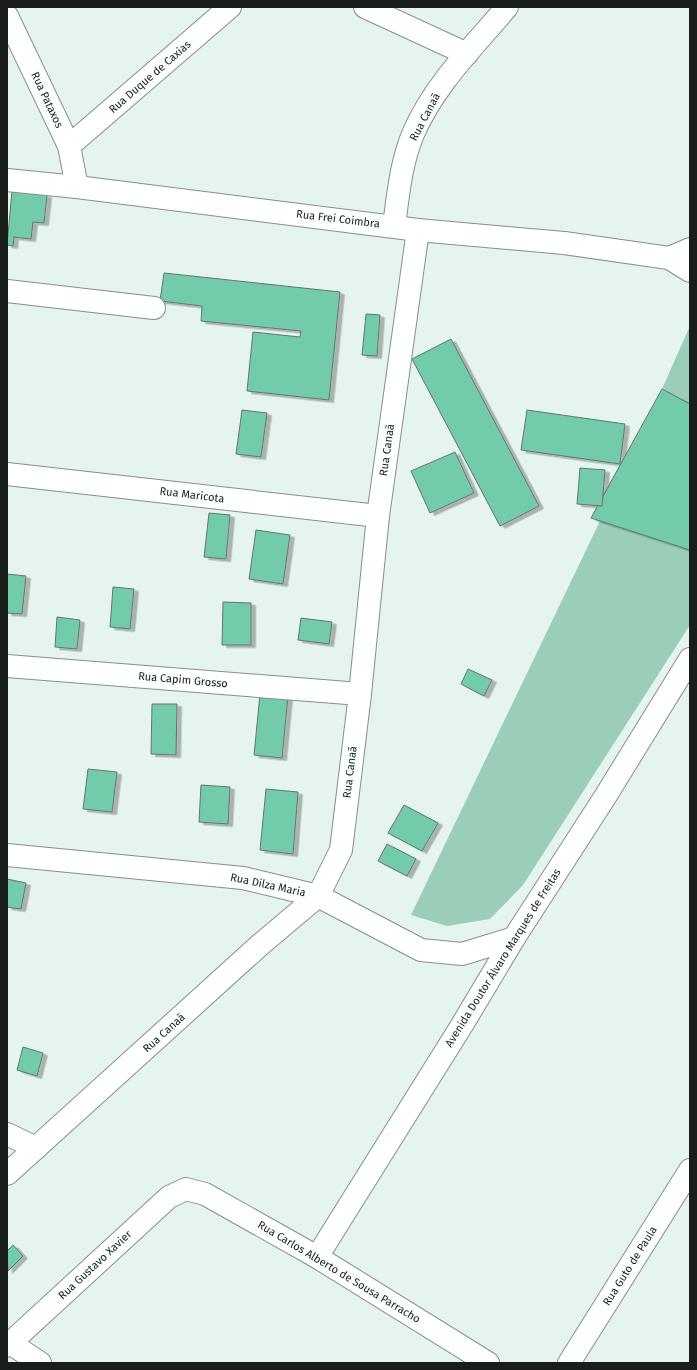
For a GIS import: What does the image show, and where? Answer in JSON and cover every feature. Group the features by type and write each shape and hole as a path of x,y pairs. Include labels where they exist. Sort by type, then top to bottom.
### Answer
{"street":[{"name":"Rua Duque de Caxias","path":"69,146 230,7"},
{"path":"365,7 467,54"},
{"name":"Rua Canaã","path":"394,226 402,171 413,134 431,99 507,7"},
{"name":"Rua Pataxos","path":"7,16 69,146 77,187"},
{"name":"Rua Frei Coimbra","path":"7,180 77,187 418,230 564,243 669,258 690,271"},
{"name":"Rua Canaã","path":"7,1174 261,944 318,896 341,850 360,694 378,516 418,230"},
{"path":"669,258 690,249"},
{"path":"7,291 154,308"},
{"name":"Rua Maricota","path":"7,474 378,516"},
{"name":"Avenida Doutor Álvaro Marques de Freitas","path":"317,1257 514,938 605,797 690,659"},
{"name":"Rua Capim Grosso","path":"7,666 360,694"},
{"name":"Rua Dilza Maria","path":"7,855 243,878 318,896 421,950 462,954 514,938"},
{"path":"7,1134 36,1148"},
{"name":"Rua Guto de Paula","path":"569,1363 690,1170"},
{"name":"Rua Carlos Alberto de Sousa Parracho","path":"186,1189 205,1194 317,1257 488,1363"},
{"name":"Rua Gustavo Xavier","path":"8,1345 169,1196 186,1189"},
{"path":"8,1345 40,1363"}],"green space":[{"path":"690,326 690,404 662,389"},
{"path":"600,521 690,550 690,625 523,885 490,919 447,926 411,915"}],"building":[{"path":"12,191 47,195 44,223 33,222 31,239 14,237 13,246 7,245"},
{"path":"164,273 340,292 329,400 247,391 253,332 300,337 301,331 201,321 202,306 160,301"},
{"path":"366,314 380,315 377,356 362,355"},
{"path":"451,339 539,506 500,526 412,359"},
{"path":"662,389 690,404 690,550 591,518"},
{"path":"242,410 267,413 261,457 236,454"},
{"path":"527,410 625,424 620,464 521,450"},
{"path":"455,452 474,493 430,513 411,471"},
{"path":"580,468 605,470 602,506 577,504"},
{"path":"209,513 230,515 226,559 204,557"},
{"path":"256,530 290,535 283,584 249,579"},
{"path":"7,574 26,576 22,614 7,613"},
{"path":"113,587 134,589 130,629 110,627"},
{"path":"223,602 251,603 251,645 222,645"},
{"path":"57,617 80,620 77,649 55,647"},
{"path":"301,618 332,622 329,644 298,640"},
{"path":"468,669 492,680 484,696 461,684"},
{"path":"260,694 288,696 282,758 254,755"},
{"path":"152,704 177,704 176,755 151,754"},
{"path":"88,769 117,772 112,812 83,809"},
{"path":"201,785 230,787 228,824 199,822"},
{"path":"266,789 298,792 293,854 260,850"},
{"path":"404,805 438,823 422,851 388,833"},
{"path":"387,844 416,859 407,876 378,861"},
{"path":"7,879 26,883 21,909 7,907"},
{"path":"23,1047 43,1053 37,1076 17,1070"},
{"path":"13,1245 23,1256 8,1271 7,1251"}]}
